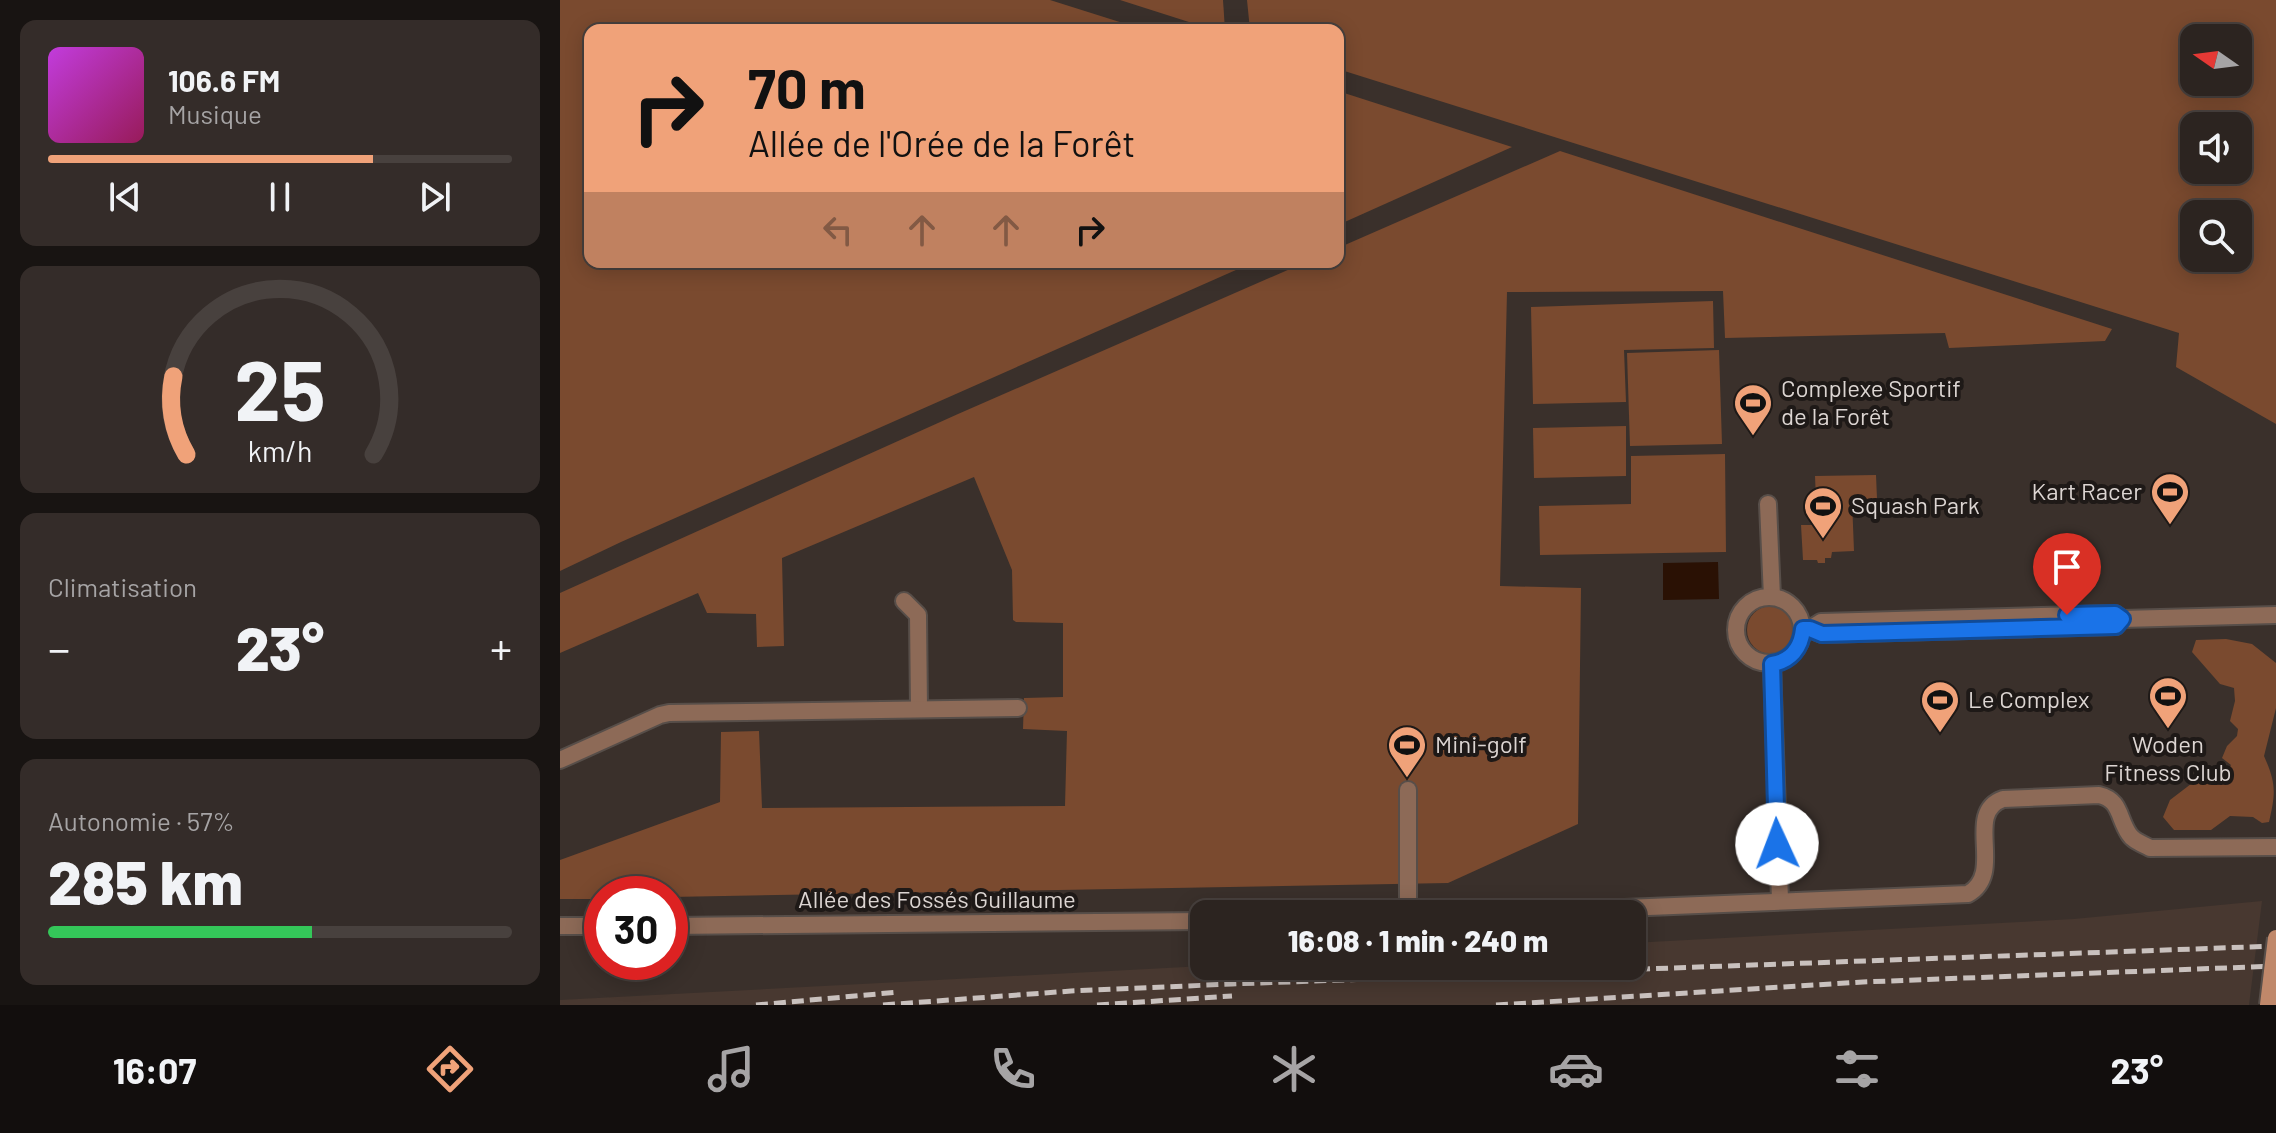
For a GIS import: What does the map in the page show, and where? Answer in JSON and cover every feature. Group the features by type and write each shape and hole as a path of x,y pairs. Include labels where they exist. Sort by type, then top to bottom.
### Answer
{"street":[{"path":"1768,504 1772,597"},
{"path":"1807,629 1789,658 1772,664 1757,662 1747,656 1740,648 1736,627 1744,608 1761,597 1787,601 1807,629 1822,634 2116,626 2122,619 2276,615"},
{"path":"904,601 918,615 919,709"},
{"path":"1772,664 1780,900"},
{"path":"560,760 669,713 1018,708"},
{"path":"1408,790 1408,900"},
{"path":"1646,906 1968,894 1975,890 1984,876 1987,813 2003,799 2106,797 2119,809 2132,838 2150,848 2276,847"},
{"name":"Allée des Fossés Guillaume","path":"688,926 1190,921"},
{"path":"560,926 584,926"},
{"path":"2268,1005 2276,938"}],"shaded area":[{"path":"560,0 1050,0 1126,24 584,24 584,268 1240,268 560,571"},
{"path":"1120,0 1223,0 1225,24 1195,24"},
{"path":"1247,0 2276,0 2276,424 2176,367 2179,333 1344,71 1344,24 1249,24"},
{"path":"1344,93 1512,147 1344,222"},
{"path":"1560,151 2112,329 2105,341 1949,348 1945,333 1725,338 1723,291 1507,292 1500,586 1581,588 1578,824 1448,883 688,897 688,876 584,876 584,899 560,899 560,860 720,802 721,732 759,731 762,808 1065,806 1067,731 1023,729 1024,698 1063,697 1063,623 1013,620 1012,570 974,477 782,558 784,646 757,647 756,614 707,613 698,593 560,653 560,593 1292,268 1344,268 1344,245"},
{"path":"1713,301 1714,348 1624,350 1626,402 1533,404 1531,307"},
{"path":"1719,350 1722,444 1630,446 1627,353"},
{"path":"1626,426 1626,476 1534,478 1533,428"},
{"path":"1725,454 1726,552 1540,555 1539,506 1631,504 1631,456"},
{"path":"1876,475 1877,499 1852,500 1854,551 1832,552 1831,558 1825,558 1825,563 1803,560 1801,525 1817,525 1815,476"},
{"path":"1718,562 1719,599 1663,600 1663,563"},
{"path":"1771,606 1788,613 1795,630 1788,647 1771,654 1754,647 1747,630 1754,613"},
{"path":"2226,639 2252,644 2276,663 2276,708 2264,756 2274,788 2269,822 2262,823 2253,817 2230,816 2211,830 2174,830 2163,817 2170,800 2204,774 2223,777 2231,765 2222,758 2227,746 2237,736 2238,729 2230,721 2235,701 2234,688 2220,684 2192,652 2196,640"},
{"path":"2262,901 2249,1005 560,1005 560,1000 1190,967 1190,980 1646,980 1646,942 2074,919"}],"railway":[{"path":"883,1005 1071,991 1232,984 2276,946"},
{"path":"1496,1005 1863,982 2276,966"},
{"path":"756,1005 899,992"},
{"path":"1097,1005 1232,996"}],"place":[{"name":"Complexe Sportif de la Forêt","path":"1753,437"},
{"name":"Kart Racer","path":"2170,526"},
{"name":"Squash Park","path":"1823,540"},
{"name":"Woden Fitness Club","path":"2168,730"},
{"name":"Le Complex","path":"1940,734"},
{"name":"Mini-golf","path":"1407,779"}],"route":[{"path":"1777,844 1772,664 1789,658 1797,649 1803,629 1822,634 2116,626 2122,619 2115,614 2067,615"}]}
